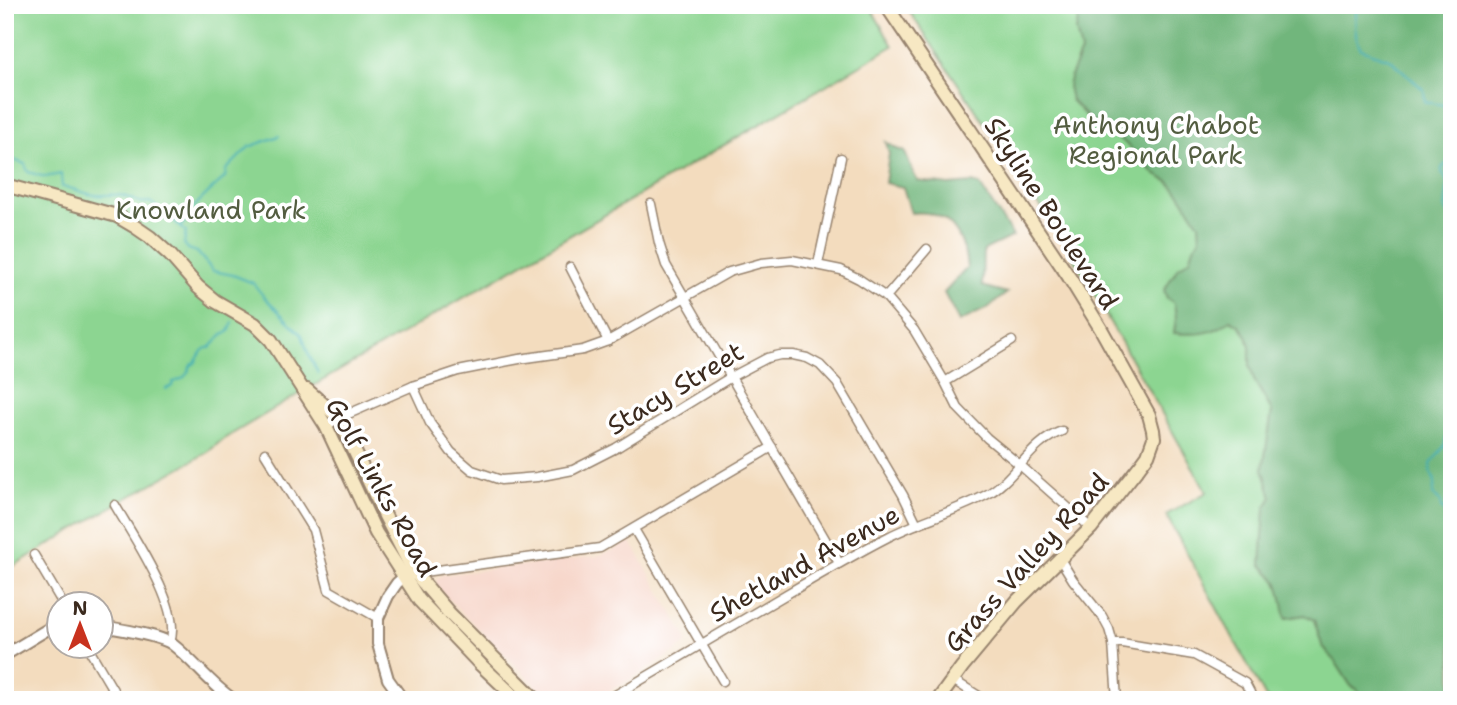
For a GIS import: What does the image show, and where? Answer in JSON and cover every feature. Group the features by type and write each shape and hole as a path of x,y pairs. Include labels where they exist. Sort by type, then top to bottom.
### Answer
{"main road":[{"name":"Skyline Boulevard","path":"886,5 1091,312 1152,423 1154,438 1148,455"},
{"name":"Golf Links Road","path":"5,185 117,216 160,246 198,287 215,301 255,324 271,340 326,426 376,533 410,575 536,700"},
{"name":"Golf Links Road","path":"299,383 339,418 419,600 518,700"},
{"name":"Grass Valley Road","path":"938,700 1017,601 1091,527 1148,455"}],"street":[{"path":"818,264 841,158"},
{"path":"651,204 666,265 839,563"},
{"path":"886,297 927,249"},
{"path":"326,426 413,386 458,371 583,350 608,341 729,272 761,263 792,260 841,270 886,297 914,330 958,408 987,438 1091,527"},
{"path":"570,267 608,341"},
{"path":"945,382 1012,341"},
{"name":"Stacy Street","path":"413,386 430,423 451,452 472,470 501,480 573,470 616,448 731,377 767,358 780,355 807,358 820,365 837,383 903,495 917,524"},
{"name":"Shetland Avenue","path":"607,700 839,563 890,536 988,494 1006,481 1037,445 1050,435 1062,431"},
{"path":"403,700 388,679 378,644 378,618 397,583 410,575 600,548 772,447"},
{"path":"265,453 313,530 329,590 378,618"},
{"path":"116,505 159,583 172,616 170,642"},
{"path":"634,529 723,681"},
{"path":"34,555 54,590"},
{"path":"1060,559 1109,629 1113,643 1117,700"},
{"path":"116,629 170,642 222,692 234,700"},
{"path":"5,655 46,631"},
{"path":"1113,643 1194,655 1245,683 1254,700"},
{"path":"95,660 119,700"},
{"path":"953,680 985,700"},
{"path":"5,691 10,700"}],"shaded area":[{"path":"630,540 687,642 626,682 592,700 551,700 447,598 436,583 442,575 597,556"}],"green space":[{"name":"Knowland Park","path":"5,5 869,5 893,46 274,409 222,440 208,452 5,571"},
{"name":"Anthony Chabot Regional Park","path":"905,5 1270,5 1452,700 1267,700 1166,515 1207,492 1063,240"},
{"path":"1087,5 1452,5 1452,700 1365,700 1357,689 1351,686 1322,645 1314,620 1305,615 1286,618 1277,582 1261,564 1265,508 1272,497 1263,469 1272,411 1254,380 1247,336 1239,325 1230,320 1217,329 1204,333 1174,333 1174,303 1167,298 1164,290 1177,269 1190,259 1200,239 1199,224 1180,194 1168,181 1156,175 1124,142 1087,117 1071,100 1068,86 1081,52 1076,31 1078,20"},
{"path":"886,142 904,151 918,181 980,185 1013,236 983,252 982,286 1007,293 988,308 959,322 944,293 967,268 962,244 952,226 944,220 935,215 911,213 903,187 885,183 889,154"}],"waterway":[{"path":"1357,5 1355,22 1361,49 1390,59 1424,90 1425,102 1444,105 1452,111"},
{"path":"182,225 193,209 225,178 226,170 249,147 279,136"},
{"path":"5,163 11,159 25,164 28,172 45,177 61,174 62,187 150,202 186,232 184,244 188,249 197,252 213,271 253,283 302,335 318,373"},
{"path":"1452,166 1446,164 1442,168 1448,183 1445,209 1452,217"},
{"path":"166,389 172,386 173,382 185,377 202,351 210,348 224,333 229,332 233,322"},
{"path":"1452,389 1448,393 1447,407 1452,414 1451,434 1431,464 1430,471 1435,481 1433,495 1441,502 1441,508 1452,517"}]}
